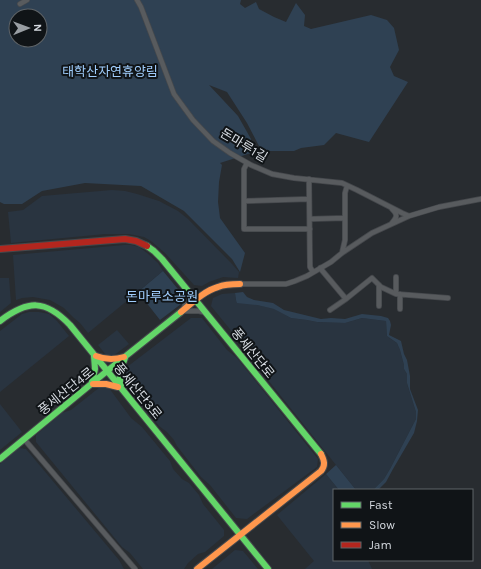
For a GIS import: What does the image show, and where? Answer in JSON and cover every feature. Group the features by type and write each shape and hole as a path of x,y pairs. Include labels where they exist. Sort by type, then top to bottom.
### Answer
{"street":[{"path":"20,4 27,0"},
{"name":"돈마루1길","path":"137,0 174,94 193,120 213,141 247,163 272,174 342,184 409,216"},
{"path":"141,9 142,0"},
{"path":"247,163 244,169 244,229 310,229"},
{"path":"310,180 310,267 313,272"},
{"path":"342,253 345,240 344,193 347,186"},
{"path":"244,201 310,199"},
{"path":"240,284 286,284 295,282 331,262 372,233 391,224 439,206 481,199"},
{"path":"391,208 396,213 396,216 391,224"},
{"path":"310,219 345,218"},
{"name":"풍세산단로","path":"0,250 124,239 136,240 145,244 156,251 321,454 325,464 321,471 197,569"},
{"path":"345,240 356,243"},
{"path":"320,268 346,299"},
{"path":"396,277 400,309"},
{"path":"330,310 372,278 381,287 398,294 448,298"},
{"name":"풍세산단4로","path":"0,459 107,371 211,289 223,285 240,284"},
{"path":"379,285 379,306"},
{"path":"187,288 188,296 183,311 207,313"},
{"name":"풍세산단3로","path":"0,321 16,309 32,305 42,306 60,314 268,569"},
{"path":"94,355 103,359 111,360 125,357"},
{"path":"94,355 96,368 91,385 107,383 122,389"},
{"path":"122,389 118,376 125,357"},
{"path":"24,439 135,569"}],"shaded area":[{"path":"112,190 125,191 159,201 178,211 188,219 232,264 239,272 238,278 223,277 202,286 194,285 165,253 151,241 144,237 129,234 105,234 11,243 8,212 23,210 42,196"},
{"path":"124,245 139,247 158,263 163,271 88,333 64,308 50,300 33,297 16,300 13,255"},
{"path":"0,278 9,278 11,303 0,312"},
{"path":"235,293 236,300 275,309 291,318 317,322 345,323 362,318 386,321 387,336 397,343 400,350 404,369 407,374 407,383 416,412 416,419 384,479 374,489 355,489 252,360 247,350 211,306 213,298 222,294"},
{"path":"29,312 49,314 57,321 69,336 0,392 0,331 22,314"},
{"path":"191,318 202,318 227,350 237,358 318,459 317,467 247,519 236,518 210,485 201,477 174,440 159,426 125,380 127,367"},
{"path":"117,330 129,344 113,356 106,355 98,345"},
{"path":"100,387 109,388 131,418 142,427 170,461 173,469 182,479 189,483 199,495 203,504 224,530 224,536 205,552 198,554 184,569 143,569 130,553 122,547 36,442 36,435 62,413 71,410"},
{"path":"0,404 22,432 0,450"},
{"path":"19,448 26,449 119,560 124,569 0,569 0,464"},
{"path":"326,474 338,489 333,489 333,561 368,561 372,569 305,569 314,561 277,515"},
{"path":"235,550 243,551 258,569 212,569"}],"green space":[{"name":"태학산자연휴양림","path":"0,0 241,0 240,4 245,8 256,2 259,9 286,22 296,3 305,15 304,26 311,29 371,15 387,20 394,28 399,50 390,67 394,76 408,82 369,142 336,133 324,145 301,148 294,151 267,151 259,146 247,123 227,92 209,85 238,116 251,139 251,153 220,163 222,165 218,202 220,218 245,253 240,272 232,259 184,211 141,186 85,183 42,191 22,204 4,204 0,202"},
{"name":"돈마루소공원","path":"163,271 182,294 183,301 160,320 138,292"},
{"path":"243,292 247,297 254,300 273,303 284,310 321,319 345,319 362,314 388,318 391,325 389,335 401,341 410,376 410,389 418,410 414,433 386,482 379,489 374,489 384,479 390,469 416,419 416,412 407,383 407,374 404,369 400,350 397,343 387,336 386,321 362,318 345,323 317,322 291,318 274,309 257,305 237,303 235,293"},
{"path":"336,465 355,489 338,489 326,474"}],"traffic: fast":[{"path":"147,246 162,259 321,454"},
{"path":"0,321 19,309 36,305 52,310 70,325 268,569"},
{"path":"0,459 181,312"},
{"path":"92,382 95,369 94,356"},
{"path":"121,385 121,368 125,358"}],"traffic: slow":[{"path":"181,312 208,291 221,286 240,284"},
{"path":"96,356 110,359 124,357"},
{"path":"93,384 106,384 118,387"},
{"path":"197,569 321,471 324,467 321,454"}],"traffic: jam":[{"path":"0,249 125,239 136,241 147,246"}]}
